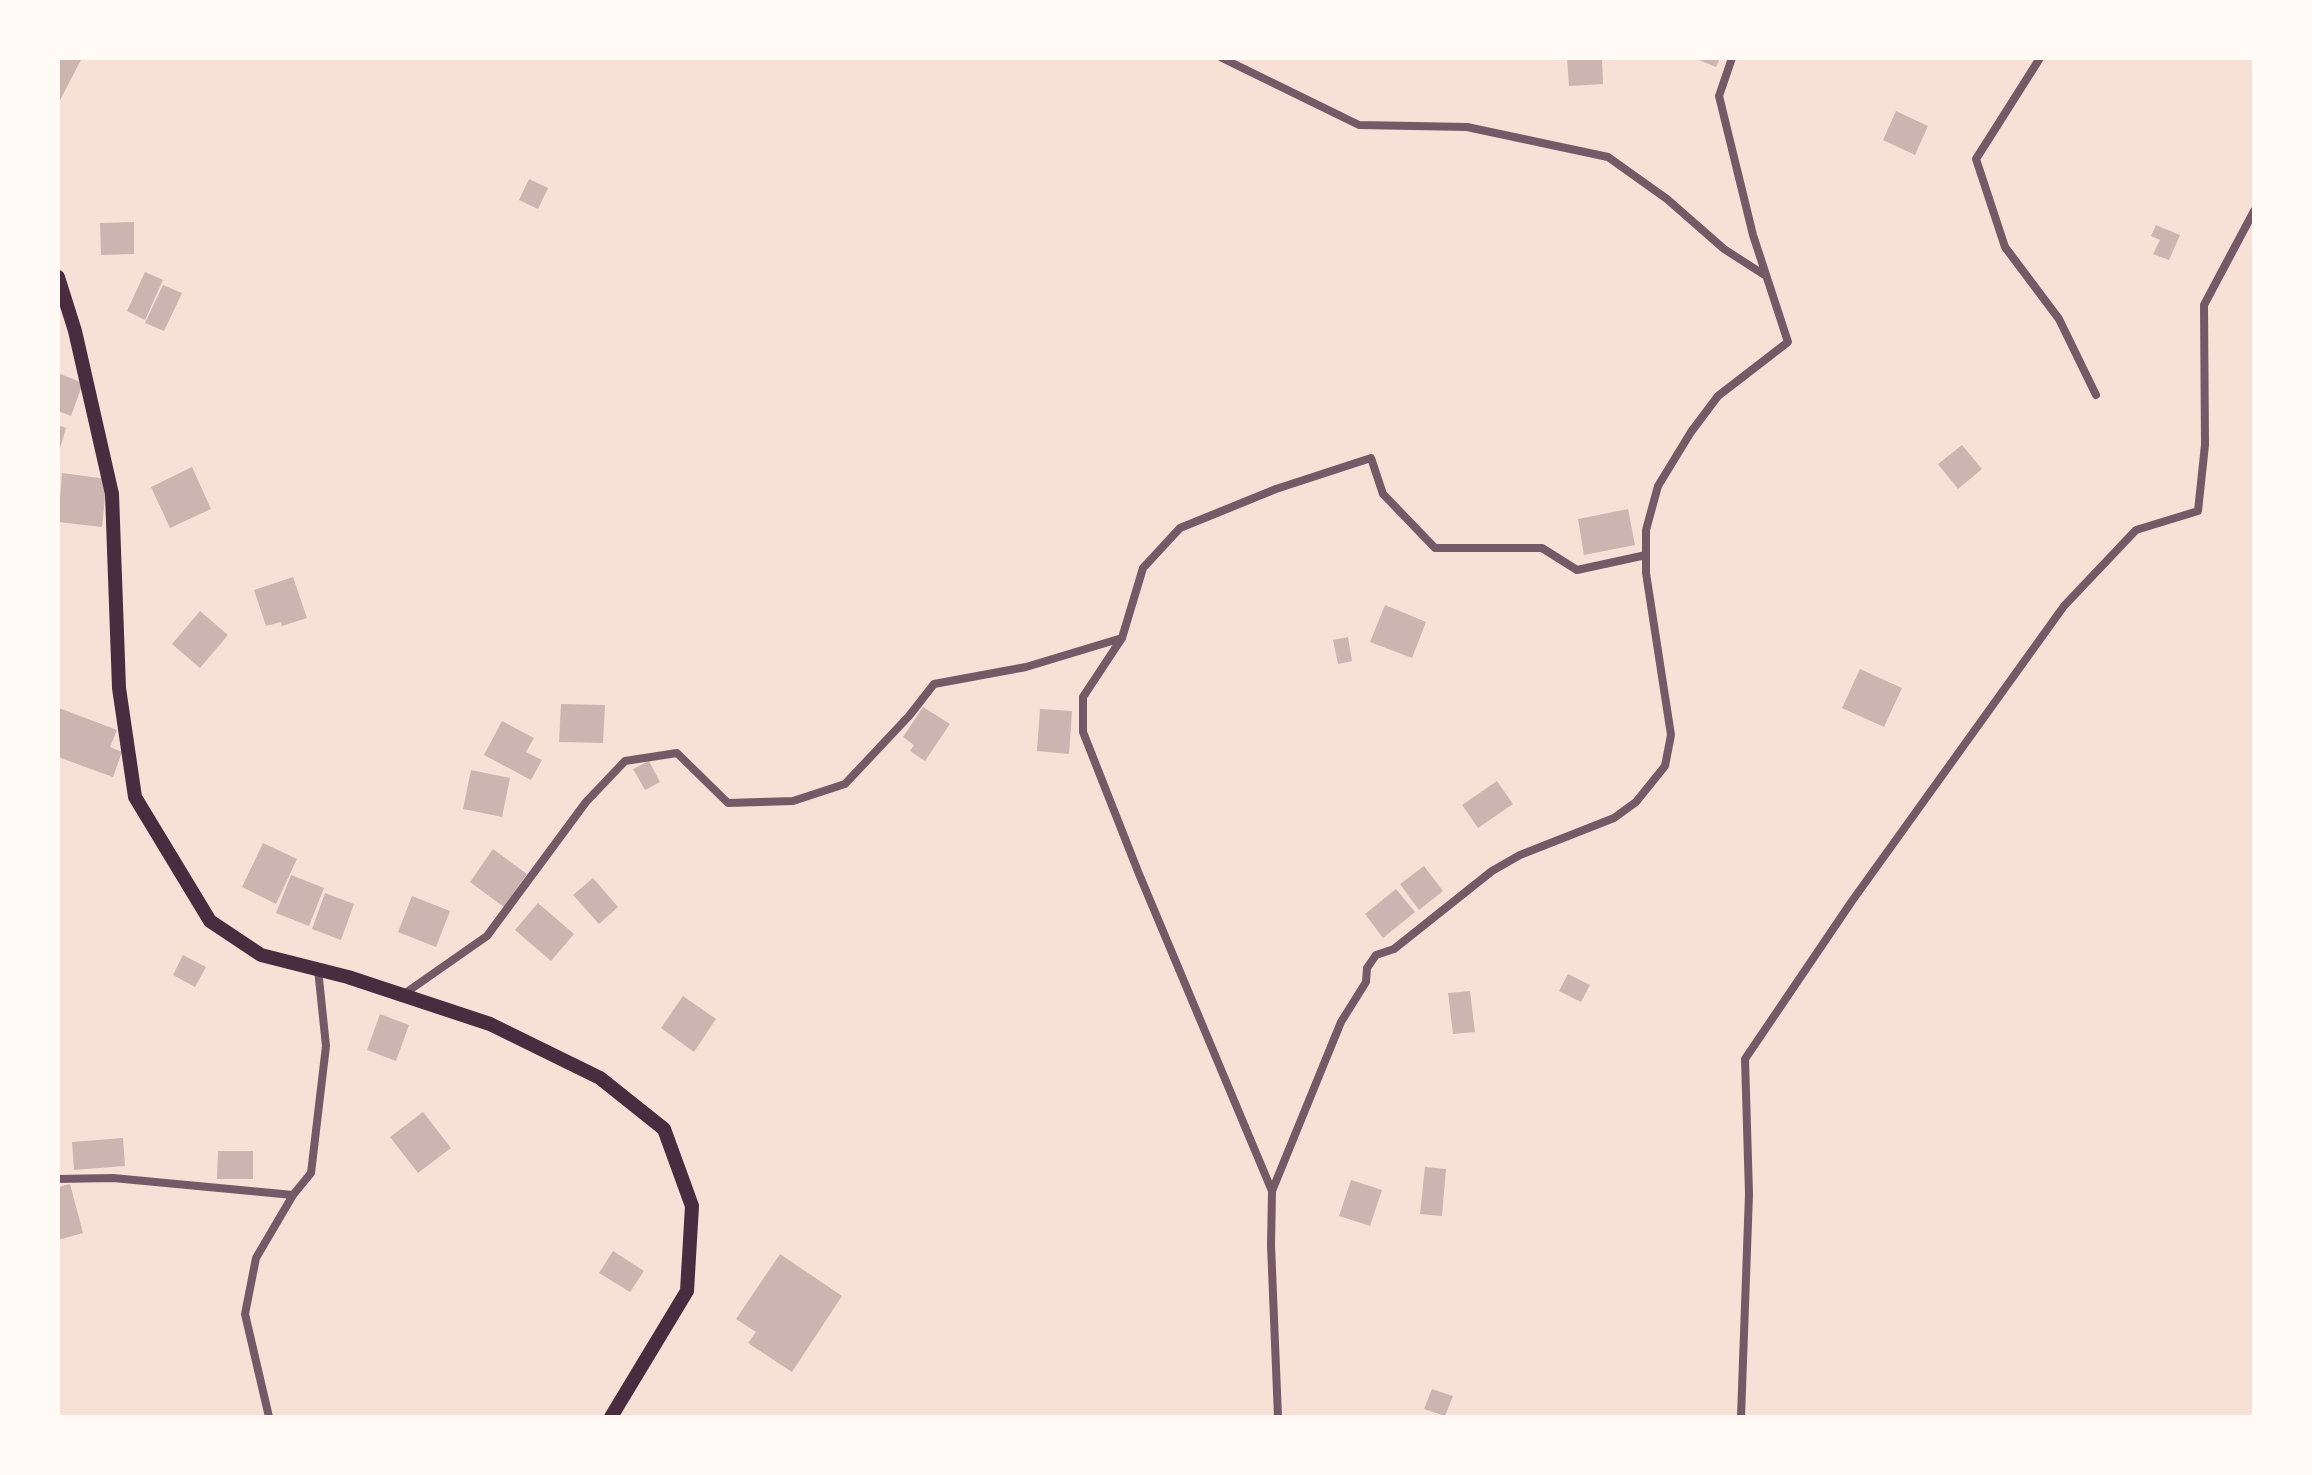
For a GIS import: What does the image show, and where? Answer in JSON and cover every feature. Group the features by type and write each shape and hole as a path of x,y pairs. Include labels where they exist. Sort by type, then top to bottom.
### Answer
{"main road":[{"path":"58,277 75,331 112,494 119,688 135,797 210,921 261,955 318,969 490,1024 600,1078 664,1129 692,1206 687,1291 611,1417"}],"street":[{"path":"1222,58 1359,125 1467,127 1608,157 1667,199 1724,249 1766,276"},
{"path":"1278,1417 1271,1245 1272,1191 1341,1022 1366,982 1367,968 1376,955 1394,949 1492,871 1520,855 1614,818 1636,802 1665,766 1671,735 1646,573 1646,530 1658,486 1691,432 1718,396 1788,342 1753,235 1719,96 1732,58"},
{"path":"2040,58 1976,159 2005,247 2059,319 2096,395"},
{"path":"1741,1417 1749,1194 1745,1059 1852,901 2064,606 2136,530 2198,511 2205,445 2204,305 2254,211"},
{"path":"1272,1191 1083,732 1083,697 1122,638 1143,568 1180,528 1276,489 1371,458 1383,494 1435,548 1542,548 1577,570 1646,555"},
{"path":"403,995 487,936 586,802 625,761 677,753 728,803 793,801 845,784 909,716 934,684 1026,667 1122,638"},
{"path":"269,1417 245,1314 256,1258 293,1195 311,1173 326,1046 318,969"},
{"path":"58,1179 113,1178 293,1195"}],"building":[{"path":"58,58 82,58 58,104"},
{"path":"1567,58 1602,58 1603,84 1569,86"},
{"path":"1694,58 1720,58 1716,67"},
{"path":"1896,111 1928,126 1915,155 1883,140"},
{"path":"529,179 548,188 538,209 519,200"},
{"path":"134,222 134,254 101,255 100,223"},
{"path":"2156,225 2180,235 2169,260 2153,254 2160,240 2151,236"},
{"path":"145,272 163,280 145,320 127,311"},
{"path":"163,285 182,293 164,331 145,323"},
{"path":"58,373 83,383 71,416 58,411"},
{"path":"58,425 66,428 59,452 58,452"},
{"path":"1962,445 1982,469 1958,489 1938,464"},
{"path":"192,467 211,509 170,528 151,487"},
{"path":"62,473 107,479 102,527 58,522"},
{"path":"1628,509 1635,545 1584,555 1578,519"},
{"path":"293,577 307,618 282,626 281,622 266,626 254,590"},
{"path":"1385,605 1426,622 1412,658 1370,642"},
{"path":"200,611 228,635 200,668 172,644"},
{"path":"1348,637 1352,661 1338,664 1333,640"},
{"path":"1860,669 1902,688 1884,727 1842,708"},
{"path":"561,704 605,705 603,743 559,742"},
{"path":"923,707 950,724 925,761 910,751 914,745 903,737"},
{"path":"59,708 117,730 110,747 122,752 113,777 58,757"},
{"path":"1040,709 1072,711 1069,754 1037,751"},
{"path":"502,721 534,738 526,752 542,760 531,780 484,755"},
{"path":"649,761 660,782 645,790 633,769"},
{"path":"471,770 510,778 502,817 463,809"},
{"path":"1497,781 1513,804 1478,828 1462,805"},
{"path":"263,843 297,859 276,904 242,887"},
{"path":"493,849 527,874 504,907 470,882"},
{"path":"1424,866 1443,891 1419,910 1400,884"},
{"path":"291,875 324,888 309,926 276,913"},
{"path":"593,878 618,907 599,924 573,895"},
{"path":"1396,889 1415,912 1383,938 1365,914"},
{"path":"325,893 354,904 341,940 312,929"},
{"path":"412,896 450,911 436,947 398,932"},
{"path":"538,903 574,934 551,961 515,930"},
{"path":"183,955 206,967 195,987 173,975"},
{"path":"1568,974 1590,985 1581,1002 1559,991"},
{"path":"1470,991 1475,1032 1453,1034 1448,993"},
{"path":"683,996 716,1019 694,1052 661,1028"},
{"path":"380,1014 409,1025 396,1061 367,1050"},
{"path":"423,1112 451,1148 418,1173 390,1137"},
{"path":"123,1138 125,1166 74,1170 72,1142"},
{"path":"218,1151 253,1151 253,1179 217,1179"},
{"path":"1425,1167 1446,1169 1442,1216 1420,1214"},
{"path":"1351,1180 1382,1190 1370,1226 1339,1216"},
{"path":"70,1184 83,1233 58,1240 58,1187"},
{"path":"613,1251 644,1271 630,1292 599,1273"},
{"path":"780,1254 842,1296 792,1372 748,1343 756,1332 736,1319"},
{"path":"1432,1389 1453,1396 1445,1416 1424,1409"}]}
